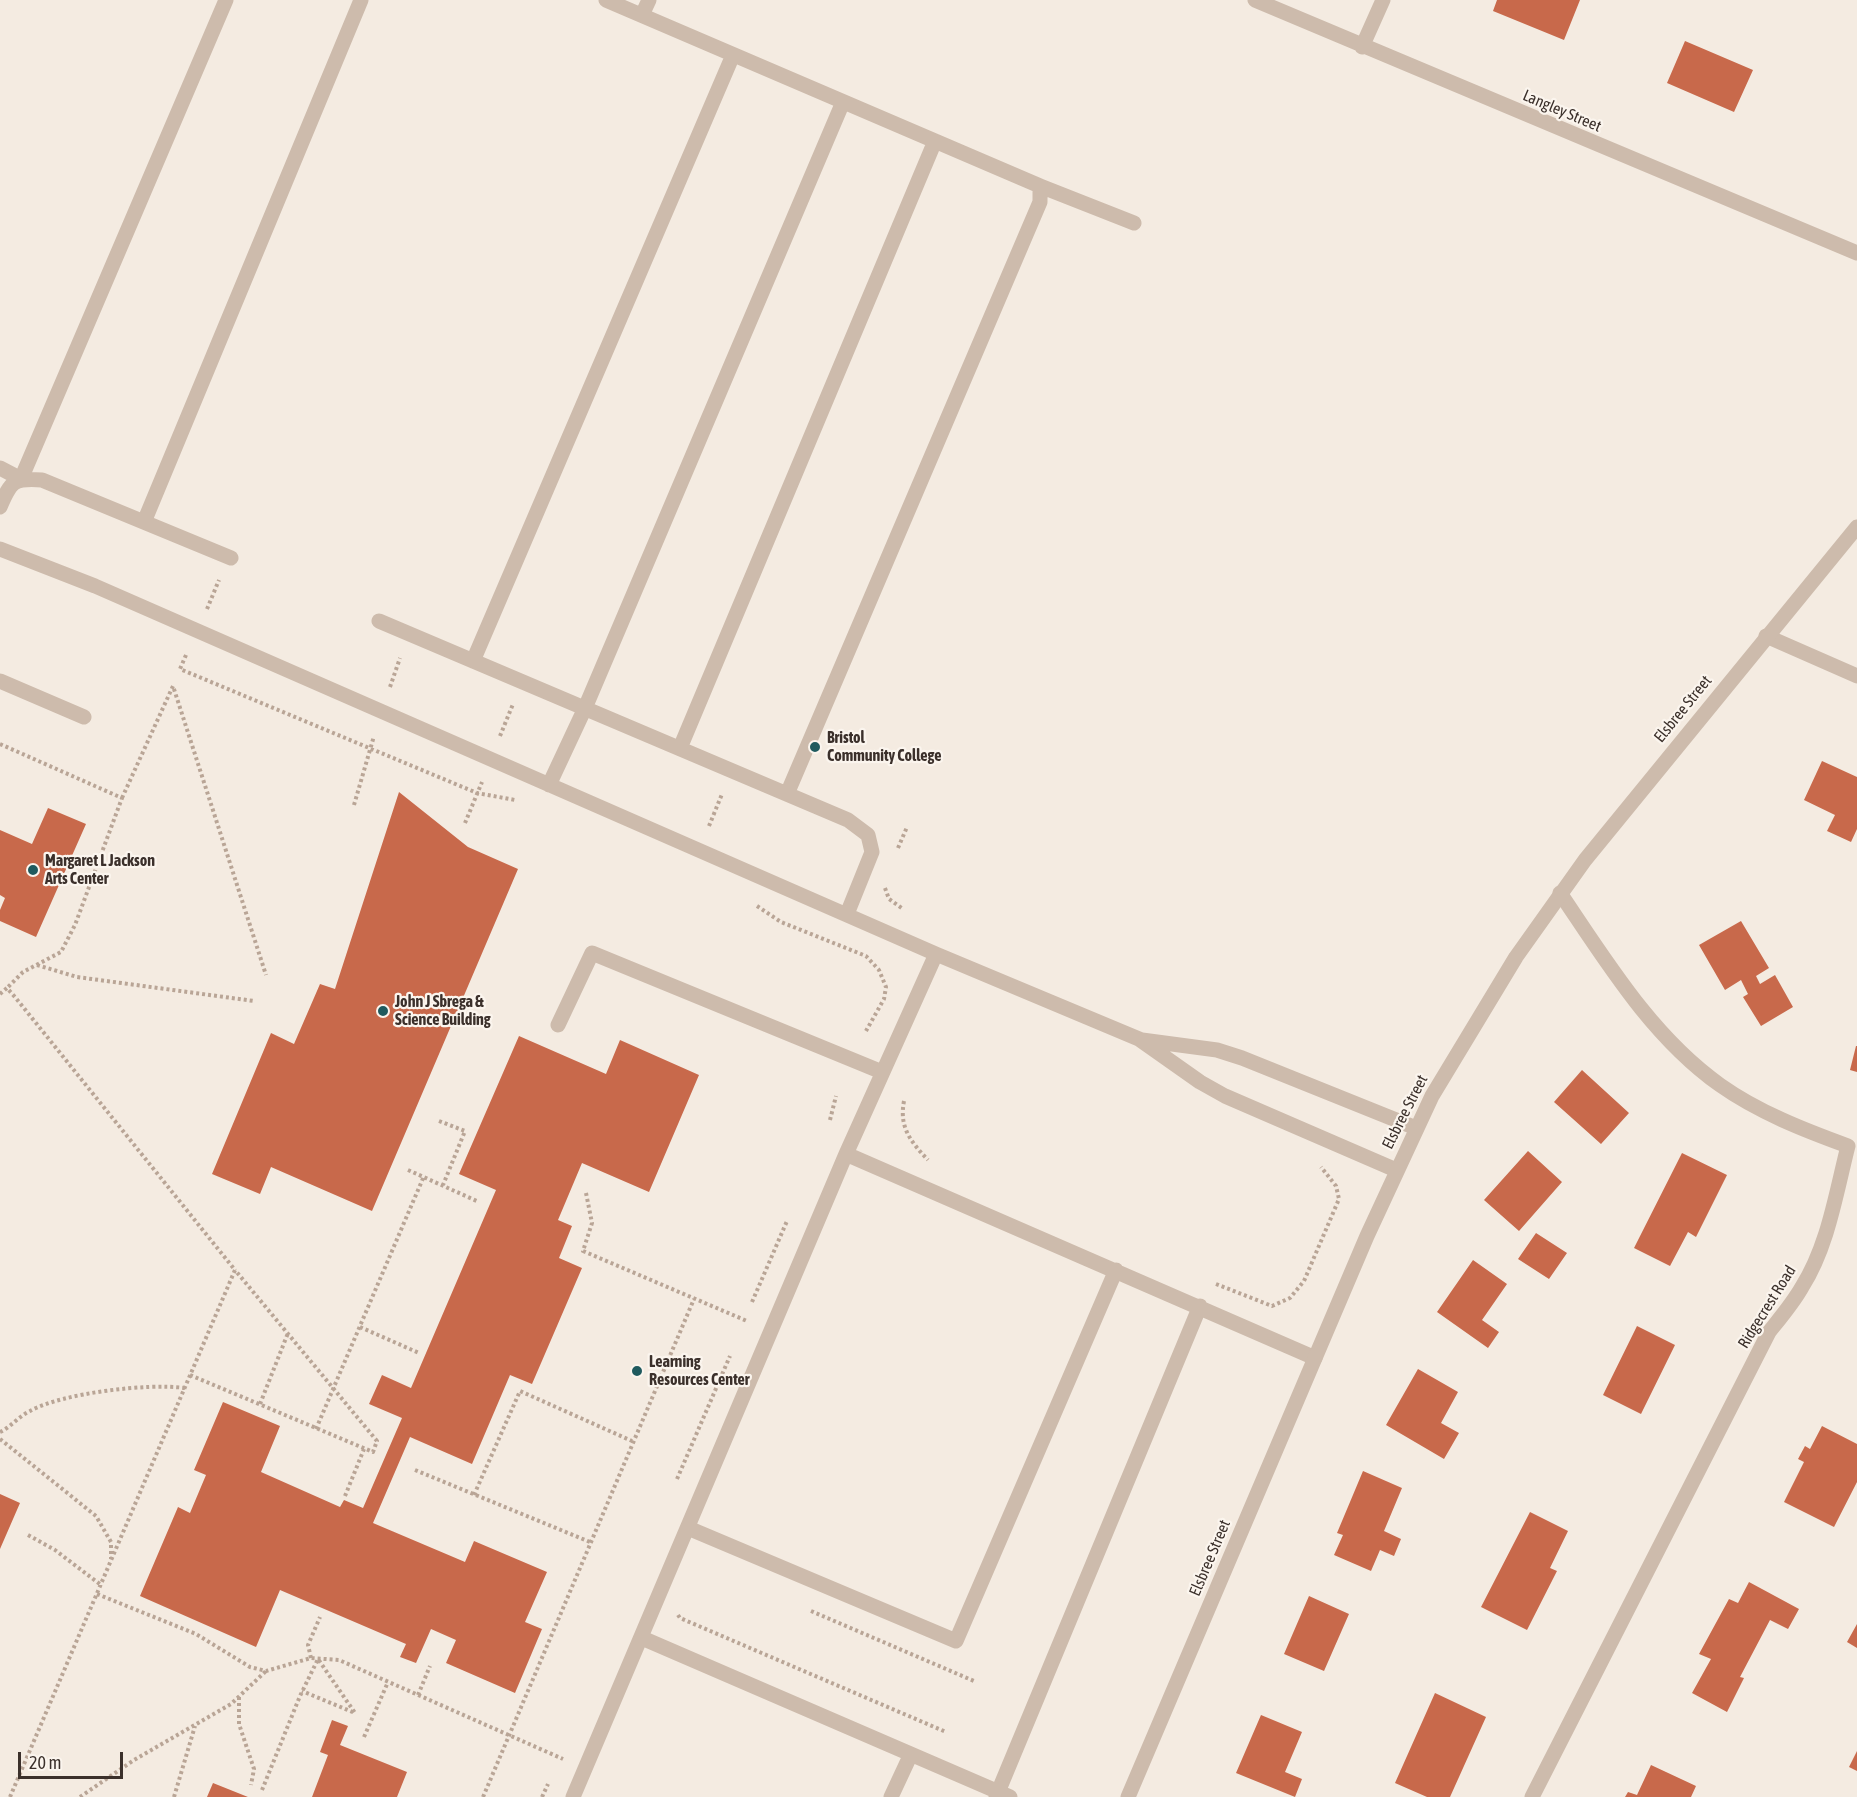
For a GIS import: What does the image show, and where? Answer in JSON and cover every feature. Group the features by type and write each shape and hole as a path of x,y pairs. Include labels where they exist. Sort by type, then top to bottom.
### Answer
{"street":[{"path":"0,507 9,486 21,478 226,0"},
{"path":"144,522 361,0"},
{"path":"606,0 1040,186 1134,223"},
{"path":"642,15 649,0"},
{"name":"Langley Street","path":"1255,0 1362,47 1857,253"},
{"path":"1362,47 1383,0"},
{"path":"473,661 733,55"},
{"path":"549,784 585,708 843,102"},
{"path":"680,748 935,141"},
{"path":"788,794 1040,202 1040,186"},
{"path":"0,468 21,478 42,480 231,558"},
{"name":"Elsbree Street","path":"1128,1797 1396,1170 1416,1128 1494,991 1560,893 1857,526"},
{"path":"0,549 95,586 936,954 1139,1039 1200,1082 1225,1096 1396,1170"},
{"path":"379,621 848,820 868,835 872,852 847,914"},
{"path":"1766,636 1857,676"},
{"path":"0,681 84,717"},
{"name":"Ridgecrest Road","path":"1532,1797 1769,1332 1803,1286 1813,1266 1852,1148 1759,1107 1704,1072 1649,1017 1560,893"},
{"path":"558,1025 592,953 882,1072"},
{"path":"573,1797 846,1154 936,954"},
{"path":"1139,1039 1217,1050 1242,1058 1416,1128"},
{"path":"846,1154 1200,1306 1315,1358"},
{"path":"688,1528 956,1641 1116,1270"},
{"path":"642,1638 1001,1795 1200,1306"},
{"path":"891,1797 911,1754"}],"path":[{"path":"206,613 222,574"},
{"path":"388,694 403,651"},
{"path":"186,655 180,669 477,793 520,801"},
{"path":"0,994 22,972 61,952 75,925 122,798 173,686 266,975"},
{"path":"498,743 516,698"},
{"path":"354,805 375,734"},
{"path":"0,744 122,798"},
{"path":"465,823 483,780"},
{"path":"708,830 726,786"},
{"path":"894,856 907,827"},
{"path":"886,881 889,899 906,910"},
{"path":"754,904 782,922 866,956 879,970 886,987 884,999 866,1031"},
{"path":"36,965 77,977 254,1000"},
{"path":"7,988 235,1270 377,1441 373,1452 190,1375"},
{"path":"904,1101 901,1118 909,1137 934,1163"},
{"path":"439,1121 465,1131 443,1185"},
{"path":"1206,1280 1272,1306 1290,1298 1304,1281 1339,1199 1336,1186 1317,1165"},
{"path":"408,1170 479,1202"},
{"path":"316,1429 424,1176"},
{"path":"586,1193 592,1223 583,1251 747,1321"},
{"path":"10,1797 235,1270"},
{"path":"483,1797 694,1299"},
{"path":"360,1328 419,1353"},
{"path":"260,1404 288,1333"},
{"path":"0,1432 28,1411 44,1404 104,1392 170,1386 185,1388"},
{"path":"474,1495 520,1391 632,1441"},
{"path":"0,1439 96,1516 111,1542 111,1562"},
{"path":"345,1496 364,1449"},
{"path":"415,1470 590,1542"},
{"path":"28,1535 63,1556 101,1585"},
{"path":"97,1594 196,1634 250,1666 266,1671"},
{"path":"802,1607 974,1681"},
{"path":"676,1610 680,1618 946,1732"},
{"path":"311,1658 308,1646 320,1617"},
{"path":"80,1797 134,1760 239,1697 266,1671 311,1658 339,1660 585,1769"},
{"path":"262,1790 302,1691 318,1659"},
{"path":"302,1691 355,1713 318,1659"},
{"path":"418,1695 430,1666"},
{"path":"364,1737 388,1682"},
{"path":"239,1697 238,1724 254,1769 251,1785"},
{"path":"174,1797 195,1725"}],"building":[{"path":"1497,0 1580,0 1564,40 1493,11"},
{"path":"1685,41 1753,70 1734,112 1667,83"},
{"path":"1822,761 1857,777 1857,829 1851,842 1827,831 1835,815 1804,800"},
{"name":"John J Sbrega & Science Building","path":"399,792 468,847 518,869 372,1211 271,1167 260,1194 212,1174 271,1033 294,1044 320,984 335,989"},
{"name":"Margaret L Jackson Arts Center","path":"48,808 86,824 36,937 0,921 0,910 5,898 0,895 0,830 32,844"},
{"path":"1741,921 1769,968 1756,976 1760,984 1775,975 1793,1007 1761,1026 1743,997 1748,994 1741,980 1725,990 1699,945"},
{"path":"519,1036 606,1074 620,1040 699,1075 649,1192 582,1163 558,1220 572,1226 559,1258 582,1268 532,1384 510,1375 472,1464 410,1437 373,1523 465,1562 474,1541 547,1572 525,1622 542,1629 515,1693 446,1663 456,1640 431,1629 416,1663 400,1657 406,1644 280,1590 256,1647 140,1596 178,1507 190,1513 206,1475 194,1470 223,1402 280,1426 261,1472 340,1507 344,1500 363,1508 402,1418 369,1404 382,1375 411,1388 496,1190 459,1174"},
{"path":"1857,1046 1857,1072 1850,1070"},
{"path":"1582,1070 1629,1113 1601,1144 1554,1102"},
{"path":"1528,1151 1562,1182 1519,1231 1484,1200"},
{"path":"1682,1153 1727,1175 1696,1237 1688,1232 1670,1266 1634,1248"},
{"path":"1536,1233 1567,1253 1549,1279 1518,1259"},
{"path":"1473,1260 1507,1284 1482,1320 1499,1332 1488,1348 1437,1312"},
{"path":"1637,1326 1675,1345 1641,1414 1603,1395"},
{"path":"1418,1369 1458,1392 1441,1423 1459,1433 1444,1459 1386,1425"},
{"path":"1822,1426 1857,1444 1857,1482 1834,1527 1784,1502 1804,1462 1798,1459 1805,1446 1810,1449"},
{"path":"1363,1471 1402,1488 1384,1531 1401,1539 1394,1556 1380,1550 1371,1571 1334,1555 1343,1535 1337,1533"},
{"path":"0,1494 20,1503 0,1549"},
{"path":"1530,1512 1568,1531 1550,1568 1557,1571 1527,1630 1481,1607"},
{"path":"1749,1582 1799,1609 1788,1629 1770,1620 1740,1677 1744,1678 1727,1712 1692,1693 1711,1659 1699,1654 1729,1599 1738,1603"},
{"path":"1309,1596 1349,1614 1324,1671 1284,1654"},
{"path":"1857,1624 1857,1648 1847,1642"},
{"path":"1435,1693 1486,1717 1450,1797 1427,1797 1395,1783"},
{"path":"1261,1715 1302,1732 1285,1772 1302,1779 1295,1797 1236,1773"},
{"path":"332,1720 348,1726 340,1745 407,1772 397,1797 312,1797 328,1755 320,1752"},
{"path":"1857,1751 1857,1771 1849,1767"},
{"path":"1651,1765 1696,1786 1691,1797 1625,1797 1628,1792 1637,1795"},
{"path":"213,1783 248,1797 207,1797"}],"place":[{"name":"Bristol Community College","path":"815,747"},
{"name":"Margaret L Jackson Arts Center","path":"33,870"},
{"name":"John J Sbrega & Science Building","path":"383,1011"},
{"name":"Learning Resources Center","path":"637,1371"}]}
